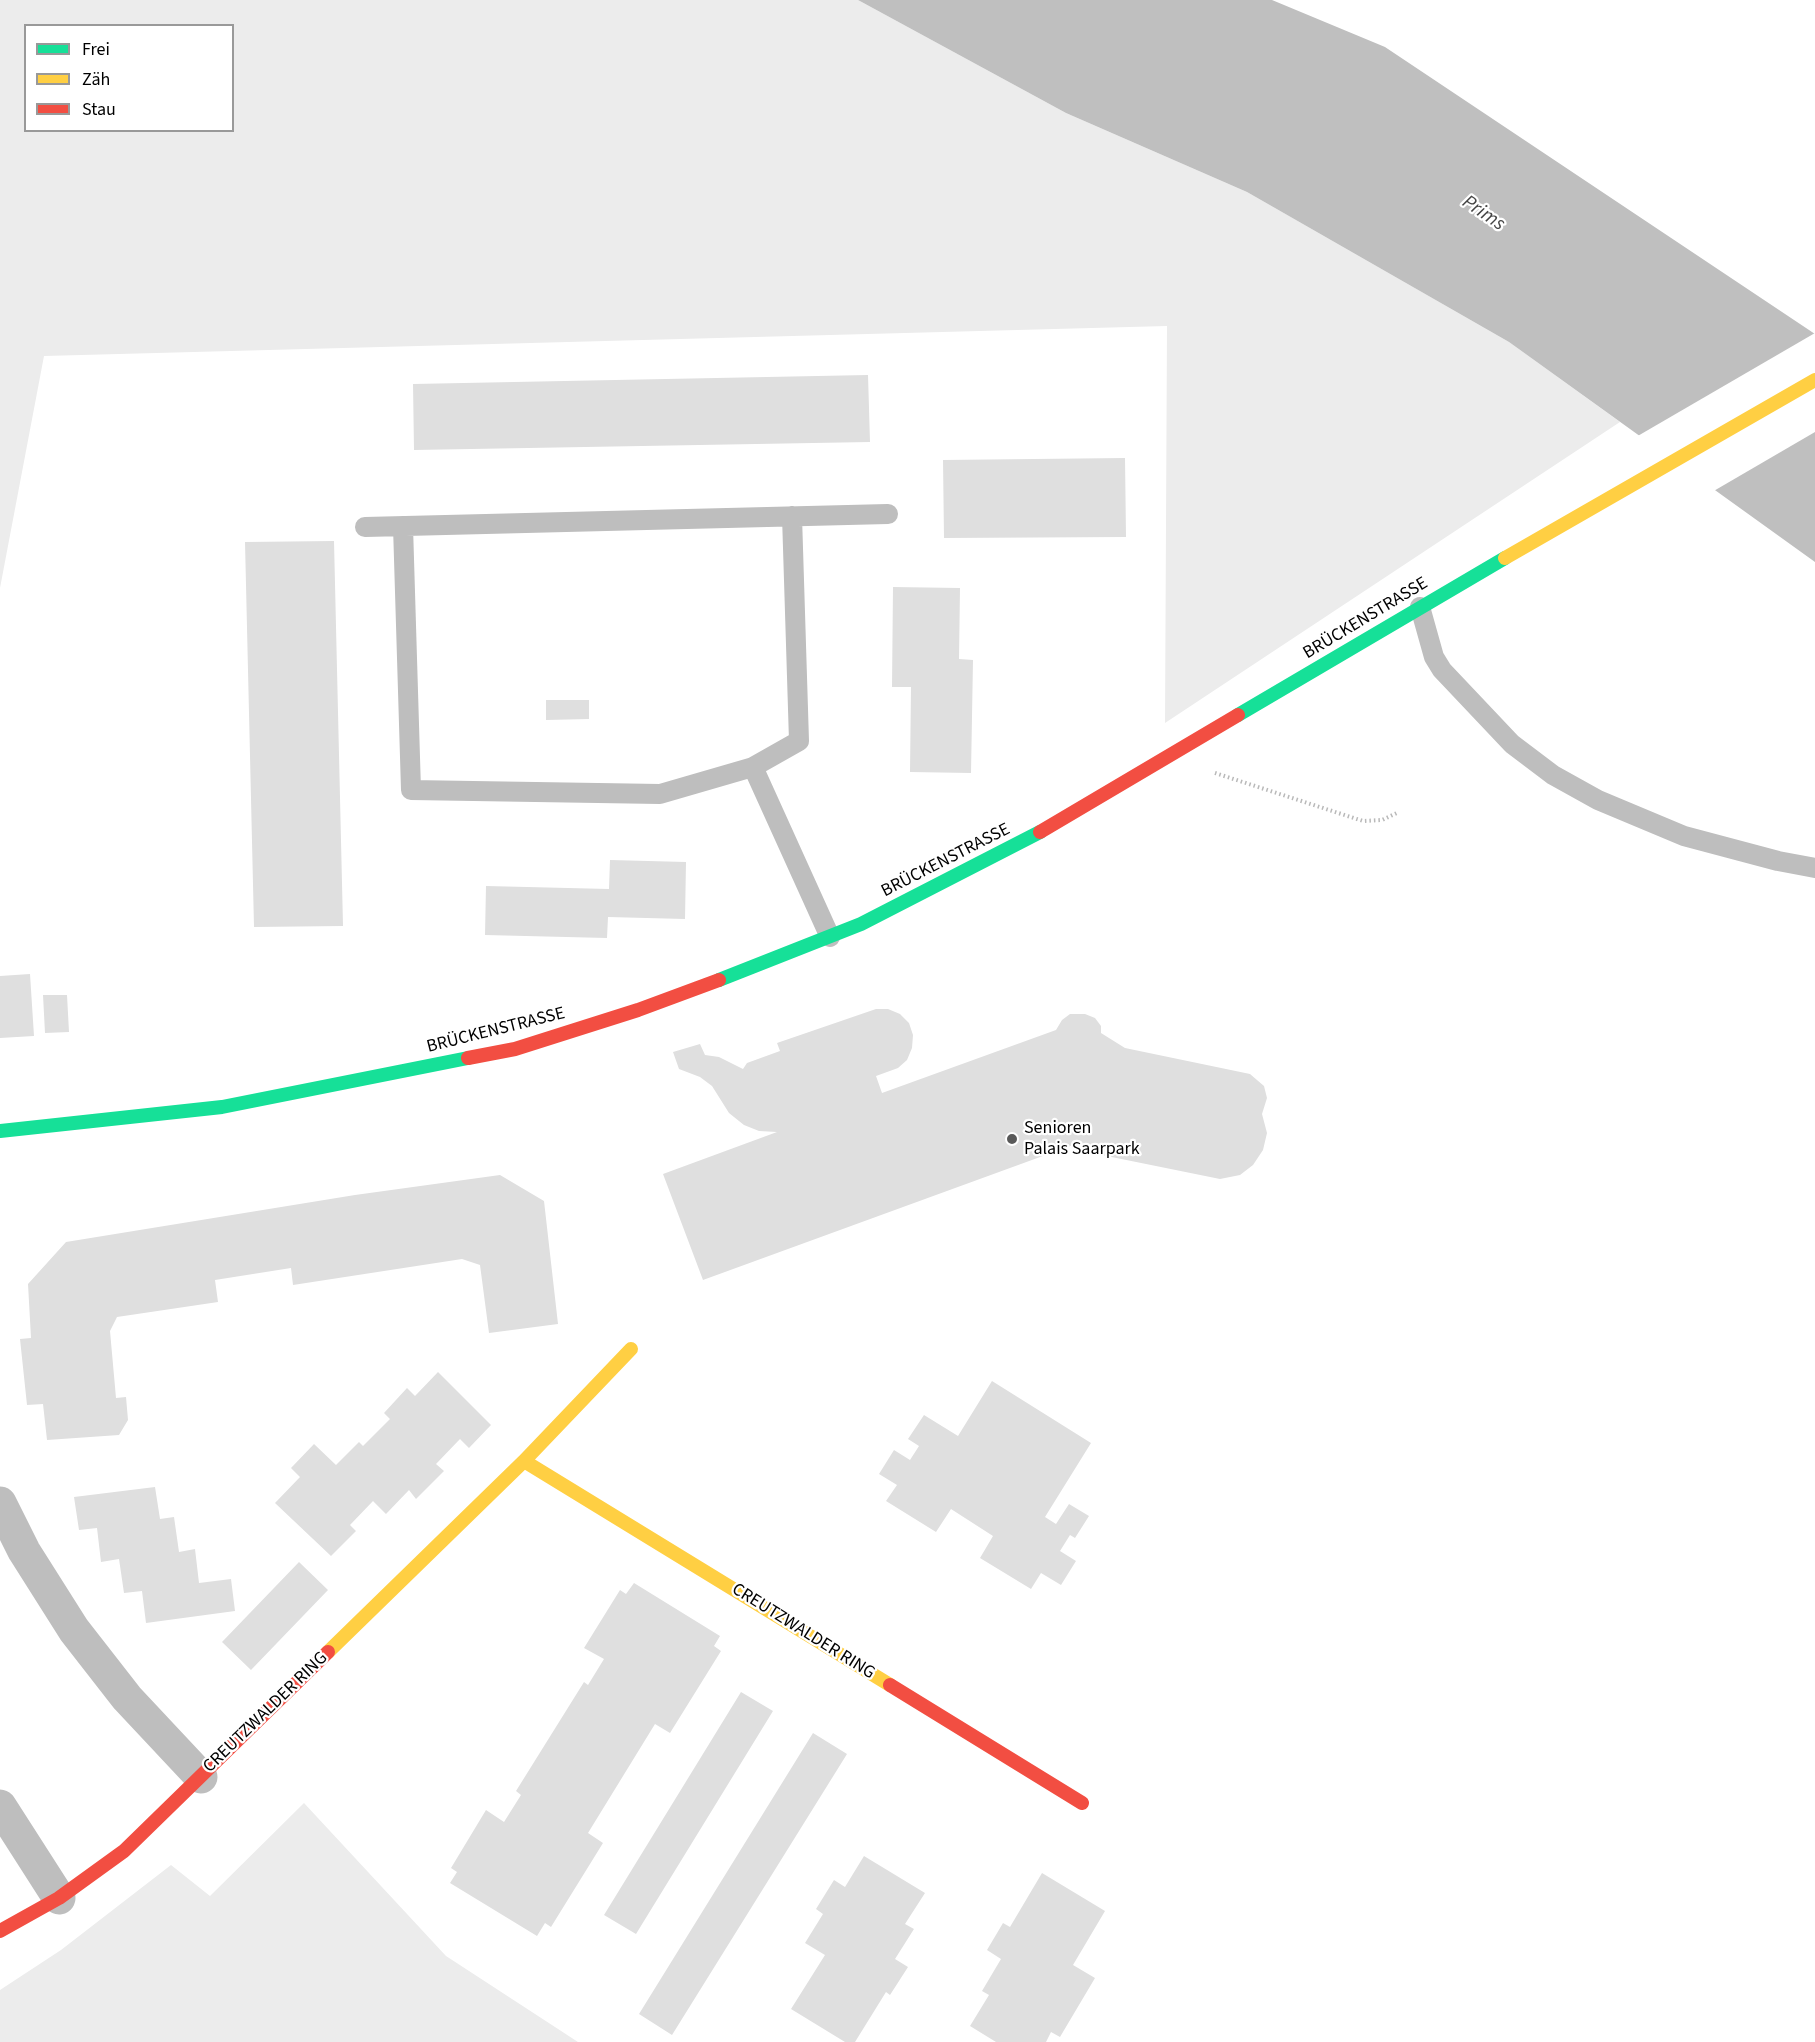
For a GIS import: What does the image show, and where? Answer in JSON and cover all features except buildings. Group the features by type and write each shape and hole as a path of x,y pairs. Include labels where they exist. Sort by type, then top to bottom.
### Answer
{"street":[{"name":"BRÜCKENSTRASSE","path":"0,1131 222,1107 515,1049 638,1010 830,937 861,924 1034,836 1420,607 1815,380"},
{"name":"CREUTZWALDER RING","path":"0,1503 24,1551 74,1630 127,1698 201,1777 524,1461 632,1349"},
{"name":"CREUTZWALDER RING","path":"524,1461 1082,1803"},
{"path":"0,1931 59,1898 124,1851 201,1777"},
{"path":"0,1806 59,1898"}],"lane":[{"path":"365,526 888,514"},
{"path":"403,526 411,790 660,794 753,767 799,741 792,516"},
{"path":"1420,607 1434,657 1442,670 1512,744 1553,775 1598,800 1684,836 1778,861 1815,868"},
{"path":"753,767 830,937"}],"path":[{"path":"1169,758 1363,821 1382,820 1399,812"}],"shaded area":[{"path":"0,0 858,0 1066,113 1247,192 1509,342 1620,422 1165,723 1167,326 44,356 0,588"},
{"path":"304,1803 446,1956 578,2042 0,2042 0,1990 61,1950 171,1865 210,1896"}],"water":[{"name":"Prims","path":"858,0 1272,0 1385,47 1815,334 1815,562 1509,342 1247,192 1066,113"}],"pier":[{"path":"1815,333 1815,432 1712,492 1636,437"}],"traffic: fast":[{"path":"1238,715 1505,558"},
{"path":"719,980 861,924 1040,832"},
{"path":"0,1131 222,1107 468,1058"}],"traffic: slow":[{"path":"1505,558 1815,380"},
{"path":"328,1652 524,1461 631,1349"},
{"path":"524,1461 890,1685"}],"traffic: jam":[{"path":"1040,832 1238,715"},
{"path":"468,1058 515,1049 638,1010 719,980"},
{"path":"0,1931 59,1898 124,1851 328,1652"},
{"path":"890,1685 1082,1803"}],"place":[{"name":"Senioren Palais Saarpark","path":"1012,1139"}]}
